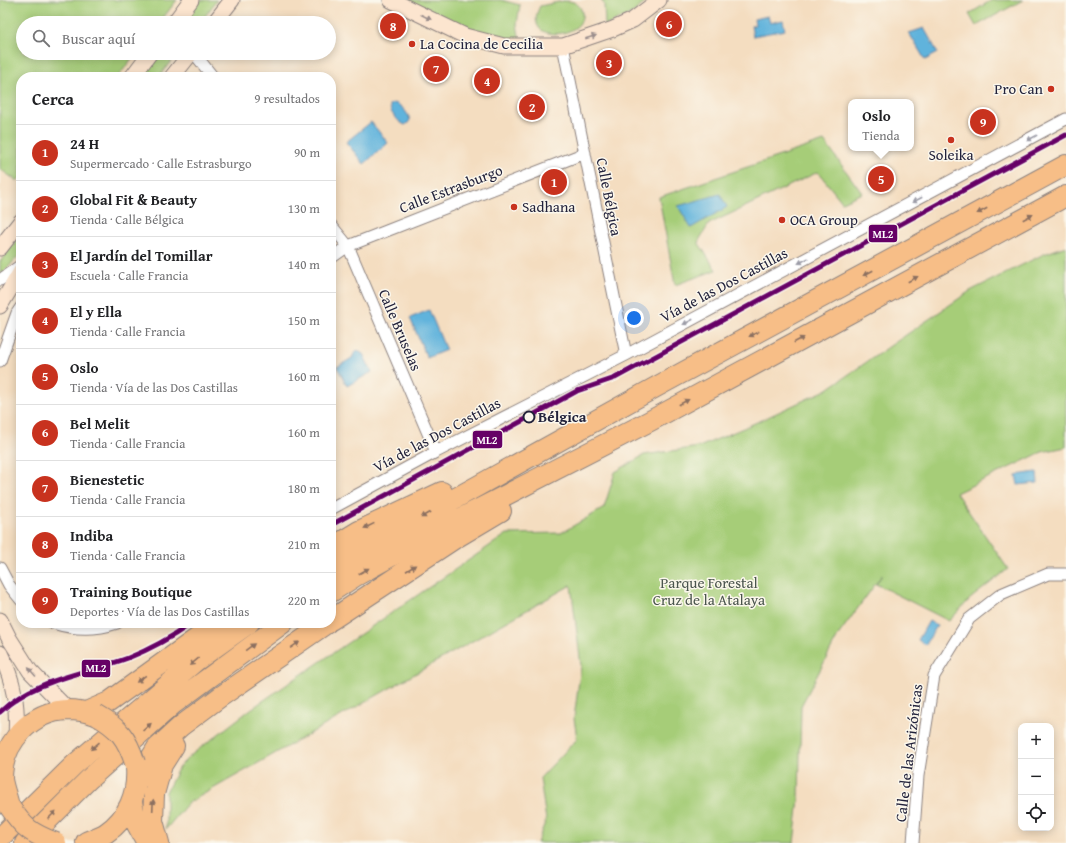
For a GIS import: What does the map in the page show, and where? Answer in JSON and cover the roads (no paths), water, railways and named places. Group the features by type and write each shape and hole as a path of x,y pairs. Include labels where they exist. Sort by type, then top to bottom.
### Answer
{"highway":[{"path":"336,567 429,513 656,387 1066,165"},
{"path":"336,589 438,530 650,421 1066,196"},
{"path":"336,545 359,531 656,387"},
{"path":"336,617 454,539 650,421"},
{"path":"59,843 36,835 20,822 9,806 1,782 6,757 16,737 30,722 48,714 83,712 109,702 211,628"},
{"path":"0,838 74,764 197,660 242,628"},
{"path":"25,843 89,779 172,705 276,628"},
{"path":"136,772 157,748 181,726 320,628"},
{"path":"159,843 153,821 154,794 162,765 181,736 206,707"},
{"path":"83,712 110,723 122,734 130,748 136,772 132,801 135,821 147,843"},
{"path":"84,843 106,834 122,820 132,801"}],"main road":[{"path":"179,16 191,0"},
{"path":"219,16 232,0"},
{"path":"391,0 465,36 504,46 563,46 613,29 633,20 659,0"},
{"path":"136,72 145,60"},
{"path":"176,72 187,60"},
{"path":"0,248 16,227"},
{"path":"2,302 16,279"},
{"path":"0,620 8,638 30,670 83,712"},
{"path":"0,654 8,669 15,692 17,720 16,737"}],"street":[{"name":"Calle Bélgica","path":"563,46 626,355"},
{"path":"199,60 209,72"},
{"name":"Vía de las Dos Castillas","path":"336,506 436,452 626,355 1066,119"},
{"name":"Calle Estrasburgo","path":"336,254 348,246 585,153"},
{"name":"Calle Bruselas","path":"336,231 348,246 436,452"},
{"path":"0,280 16,269"},
{"path":"2,302 16,292"},
{"path":"0,361 16,313"},
{"path":"0,568 9,585 16,594"},
{"name":"Calle de las Arizónicas","path":"913,843 918,776 934,676 968,619 1001,594 1048,574 1066,574"},
{"path":"78,628 96,628"}],"water":[{"path":"768,16 770,23 783,20 785,30 753,36 751,26 755,25 754,19"},
{"path":"924,28 938,53 925,60 909,33"},
{"path":"396,103 404,109 408,115 410,120 405,125 392,114 390,105"},
{"path":"371,122 388,143 364,164 346,142"},
{"path":"720,194 727,207 691,228 678,206"},
{"path":"429,310 446,350 427,358 410,318"},
{"path":"358,351 363,354 372,372 347,386 337,367 352,358 355,352"},
{"path":"1037,472 1038,483 1018,485 1016,475"},
{"path":"929,621 937,626 925,645 918,640"}],"place":[{"name":"Bel Melit","path":"669,24"},
{"name":"Indiba","path":"393,26"},
{"name":"La Cocina de Cecilia","path":"412,44"},
{"name":"El Jardín del Tomillar","path":"609,63"},
{"name":"Bienestetic","path":"436,69"},
{"name":"El y Ella","path":"487,81"},
{"name":"Pro Can","path":"1051,89"},
{"name":"Global Fit & Beauty","path":"532,107"},
{"name":"Training Boutique","path":"983,122"},
{"name":"Soleika","path":"951,140"},
{"name":"Oslo","path":"881,179"},
{"name":"24 H","path":"554,182"},
{"name":"Sadhana","path":"514,207"},
{"name":"OCA Group","path":"782,220"},
{"name":"Bélgica","path":"529,417"}],"park label":[{"name":"Parque Forestal Cruz de la Atalaya","path":"709,592"}]}
